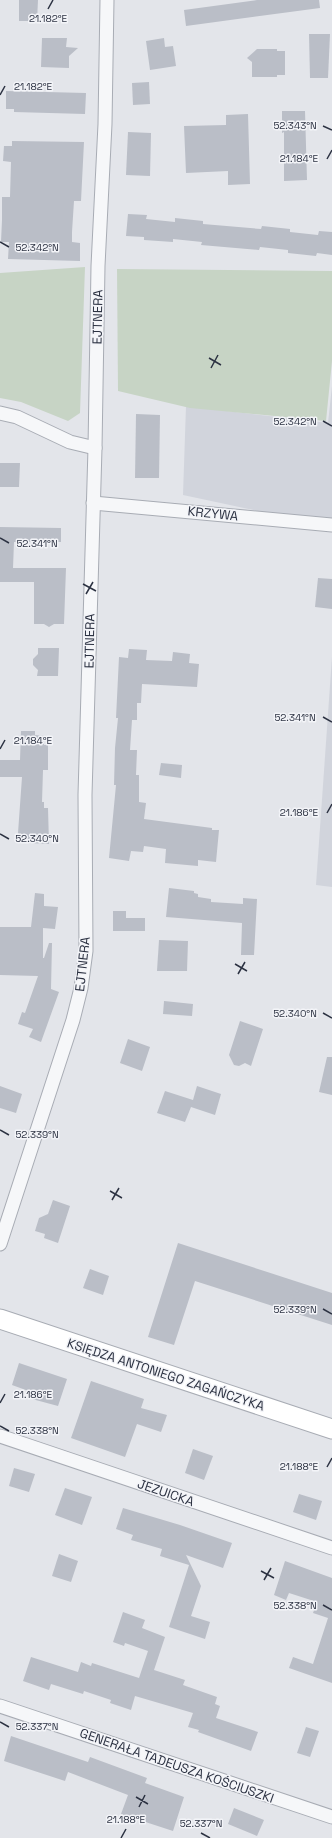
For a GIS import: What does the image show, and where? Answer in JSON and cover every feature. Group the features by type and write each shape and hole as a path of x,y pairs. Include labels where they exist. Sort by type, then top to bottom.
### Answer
{"street":[{"name":"EJTNERA","path":"0,1244 73,1020 81,988 86,951 85,795 95,448 98,266 105,124 107,0"},
{"path":"0,413 17,417 70,442 95,448"},
{"name":"KRZYWA","path":"93,503 332,525"},
{"name":"KSIĘDZA ANTONIEGO ZAGAŃCZYKA","path":"0,1320 332,1429"},
{"name":"JEZUICKA","path":"0,1436 332,1548"},
{"name":"GENERAŁA TADEUSZA KOŚCIUSZKI","path":"0,1706 332,1817"}],"shaded area":[{"path":"332,386 332,525 319,524 183,495 186,406 328,423"},
{"path":"332,657 332,887 316,885"}],"green space":[{"path":"85,267 80,413 68,421 21,402 0,398 0,273"},
{"path":"117,269 332,271 332,361 326,421 190,408 118,391"}],"building":[{"path":"19,0 38,0 37,21 19,21"},
{"path":"257,0 319,0 320,8 186,26 184,10"},
{"path":"309,34 330,34 328,78 310,78"},
{"path":"42,38 67,38 66,47 78,48 69,56 69,68 41,67"},
{"path":"164,38 165,47 173,46 176,66 150,70 146,41"},
{"path":"257,49 277,49 277,51 285,51 285,75 277,75 277,77 252,77 252,62 247,58"},
{"path":"149,82 150,104 133,105 132,83"},
{"path":"6,91 86,93 85,114 14,112 14,109 6,109"},
{"path":"282,111 305,111 307,180 284,181 284,132 282,133"},
{"path":"248,114 250,184 228,185 228,171 186,173 184,126 226,125 226,115"},
{"path":"128,132 151,133 150,176 126,175"},
{"path":"12,141 84,142 81,201 74,201 72,232 72,242 80,243 80,261 8,259 9,242 1,242 2,197 10,197 11,162 3,161 4,146 12,146"},
{"path":"128,214 147,215 146,219 175,222 175,218 203,221 203,224 261,229 262,226 290,229 290,232 318,235 319,231 332,232 332,255 317,253 316,256 288,253 288,250 260,247 259,250 201,245 202,242 173,239 173,242 144,240 144,237 126,236"},
{"path":"136,414 160,415 159,478 135,478"},
{"path":"0,463 20,463 19,487 0,487"},
{"path":"0,527 61,528 61,542 14,542 13,568 66,568 64,624 54,624 49,627 44,624 34,624 34,582 0,582"},
{"path":"318,578 332,579 332,609 315,607"},
{"path":"38,648 59,648 58,676 37,676 38,670 33,665 33,659 38,654"},
{"path":"129,649 147,650 146,660 172,661 173,652 190,654 189,663 199,664 197,687 142,684 141,703 137,703 137,720 132,720 130,750 137,750 136,775 139,775 139,802 146,803 144,819 219,830 216,862 198,860 198,866 165,863 166,849 144,846 143,852 131,851 129,861 109,858 116,785 114,785 115,748 118,718 116,718 119,657 128,658"},
{"path":"21,731 35,731 35,735 44,736 44,745 48,745 48,770 43,770 42,802 44,802 44,808 48,808 49,844 30,843 30,839 23,839 18,833 22,777 0,777 0,760 20,760"},
{"path":"161,763 182,765 181,778 159,775"},
{"path":"169,888 194,891 194,893 198,894 198,897 211,899 211,902 243,904 243,898 257,899 254,955 241,955 242,923 166,917"},
{"path":"35,893 44,894 44,906 58,907 55,929 43,928 43,958 49,943 52,943 51,989 59,992 41,1042 29,1037 33,1029 18,1024 22,1012 25,1013 38,976 0,975 0,927 31,927"},
{"path":"113,911 126,911 126,918 145,918 145,931 113,931"},
{"path":"159,940 188,941 187,971 157,971"},
{"path":"164,1001 193,1004 192,1016 163,1014"},
{"path":"240,1021 263,1029 251,1066 245,1063 239,1066 234,1065 229,1055"},
{"path":"128,1039 150,1047 142,1071 120,1063"},
{"path":"327,1057 332,1057 332,1095 319,1092"},
{"path":"0,1086 22,1094 16,1113 0,1108"},
{"path":"197,1086 221,1094 215,1115 191,1107 185,1122 157,1113 165,1091 193,1100"},
{"path":"53,1200 70,1206 58,1243 44,1238 45,1234 35,1231 39,1218 48,1214"},
{"path":"178,1243 332,1293 332,1325 195,1281 174,1345 148,1337"},
{"path":"90,1269 109,1276 103,1295 83,1288"},
{"path":"19,1363 67,1379 58,1406 32,1399 34,1393 12,1385"},
{"path":"91,1381 144,1399 141,1408 167,1415 161,1432 137,1424 125,1457 71,1438"},
{"path":"193,1449 213,1456 204,1480 185,1473"},
{"path":"14,1468 35,1474 29,1492 9,1486"},
{"path":"65,1488 92,1497 82,1525 55,1515"},
{"path":"299,1494 322,1501 316,1520 293,1512"},
{"path":"123,1508 180,1525 232,1543 223,1568 186,1555 201,1586 191,1616 210,1622 205,1639 169,1627 189,1565 160,1556 162,1549 131,1540 133,1535 116,1529"},
{"path":"59,1554 78,1561 71,1582 52,1576"},
{"path":"285,1561 332,1578 332,1683 289,1668 293,1657 313,1664 328,1618 313,1613 317,1602 289,1593 286,1600 274,1595"},
{"path":"123,1612 145,1620 142,1628 165,1637 154,1670 185,1680 183,1685 217,1697 215,1704 220,1706 216,1718 258,1732 251,1751 188,1727 193,1713 135,1696 131,1710 110,1703 111,1700 84,1691 83,1694 51,1684 49,1690 23,1681 31,1657 78,1672 81,1662 91,1666 92,1663 139,1678 148,1651 125,1643 124,1646 113,1642"},
{"path":"306,1727 319,1731 310,1757 297,1753"},
{"path":"11,1736 88,1762 90,1757 147,1778 145,1783 184,1797 173,1831 121,1814 128,1795 68,1772 65,1781 4,1761"},
{"path":"234,1808 264,1820 257,1836 228,1824"}]}
